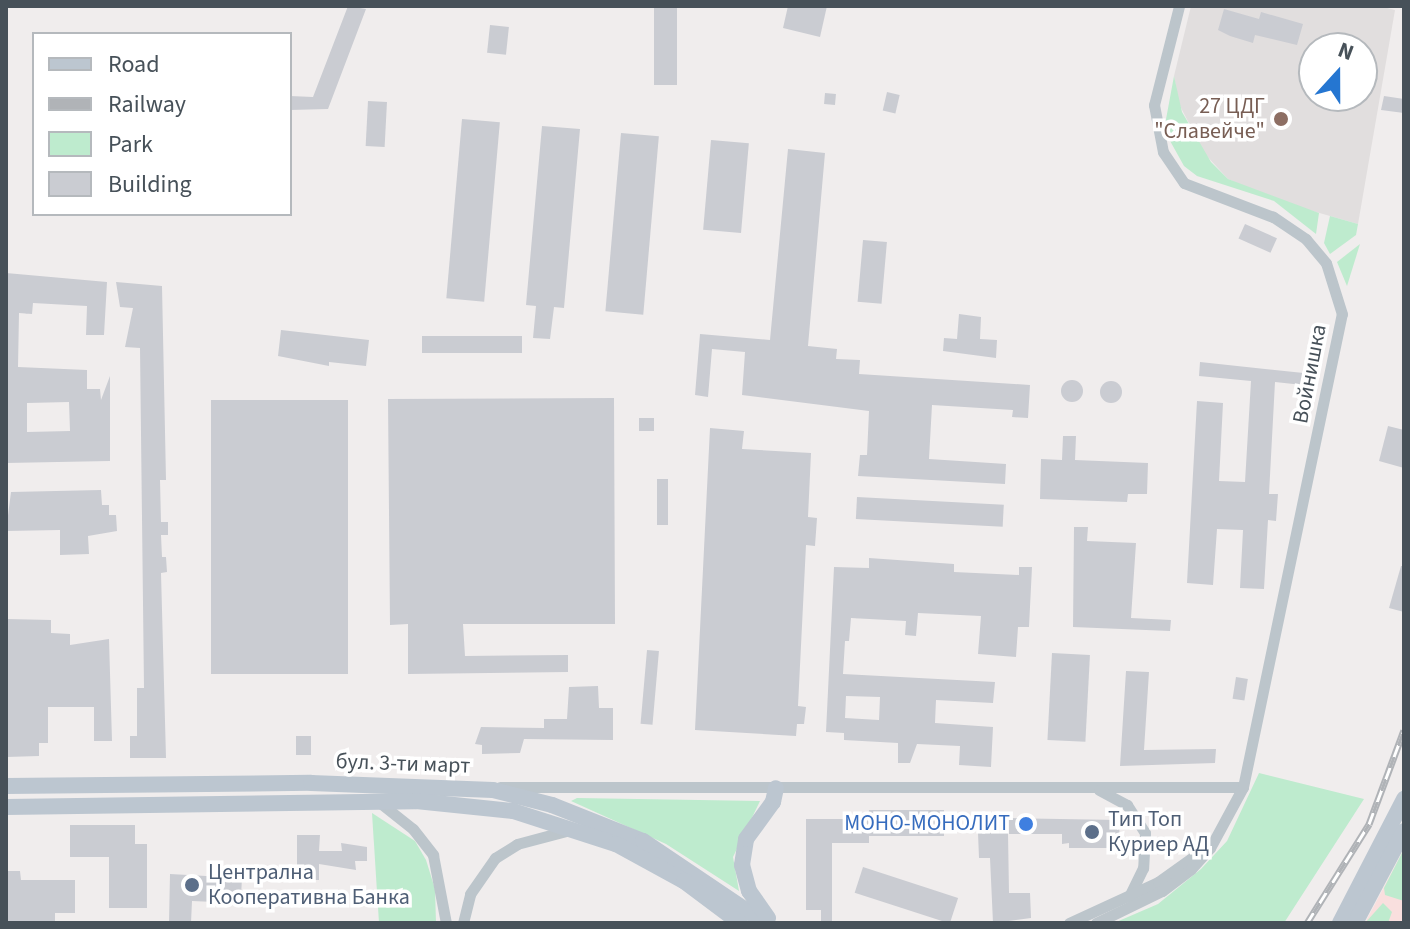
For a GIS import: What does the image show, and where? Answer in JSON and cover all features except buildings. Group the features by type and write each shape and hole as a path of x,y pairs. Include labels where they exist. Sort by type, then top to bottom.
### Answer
{"main road":[{"name":"бул. 3-ти март","path":"6,786 469,786 552,805 643,841 765,923"},
{"path":"772,923 749,891 742,865 746,839 773,802 776,788"},
{"path":"1340,923 1404,799"},
{"name":"бул. 3-ти март","path":"6,807 378,802 481,806 576,830 674,875 740,923"},
{"path":"1355,923 1404,831"}],"street":[{"name":"Войнишка","path":"1179,6 1154,105 1163,152 1184,183 1273,217 1306,239 1326,263 1342,314 1243,787 1217,835"},
{"path":"469,786 1243,787"},
{"path":"1095,788 1127,805 1145,833 1143,868 1129,897"},
{"path":"378,802 428,847 439,870 446,923"},
{"path":"463,923 470,894 495,858 533,838 576,830"},
{"path":"1069,923 1129,897 1173,873 1217,835"},
{"path":"1096,923 1176,882 1217,835"}],"shaded area":[{"name":"27 ЦДГ \"Славейче\"","path":"1191,6 1379,6 1395,10 1378,108 1378,32 1298,32 1298,112 1377,112 1358,224 1274,200 1228,179 1205,154 1179,104 1174,76"},
{"path":"1404,849 1404,923 1365,923 1366,921"}],"green space":[{"path":"1174,76 1182,112 1211,162 1228,179 1319,213 1316,234 1274,201 1197,176 1184,166 1164,130"},
{"path":"1330,216 1358,224 1356,235 1330,254 1324,243"},
{"path":"1360,244 1347,286 1337,262"},
{"path":"1259,773 1364,799 1284,923 1114,923 1158,904 1201,869 1227,841"},
{"path":"577,798 760,801 733,857 739,891 666,844 571,801"},
{"path":"372,813 415,841 426,860 435,889 436,923 379,923"},
{"path":"1404,849 1404,901 1385,895 1384,888"},
{"path":"1383,903 1392,912 1388,923 1365,923"}],"railway":[{"path":"1307,923 1369,824 1404,730"}],"place":[{"name":"27 ЦДГ \"Славейче\"","path":"1281,119"},
{"name":"МОНО-МОНОЛИТ","path":"1026,824"},
{"name":"Тип Топ Куриер АД","path":"1092,832"},
{"name":"Централна Кооперативна Банка","path":"192,885"}]}
